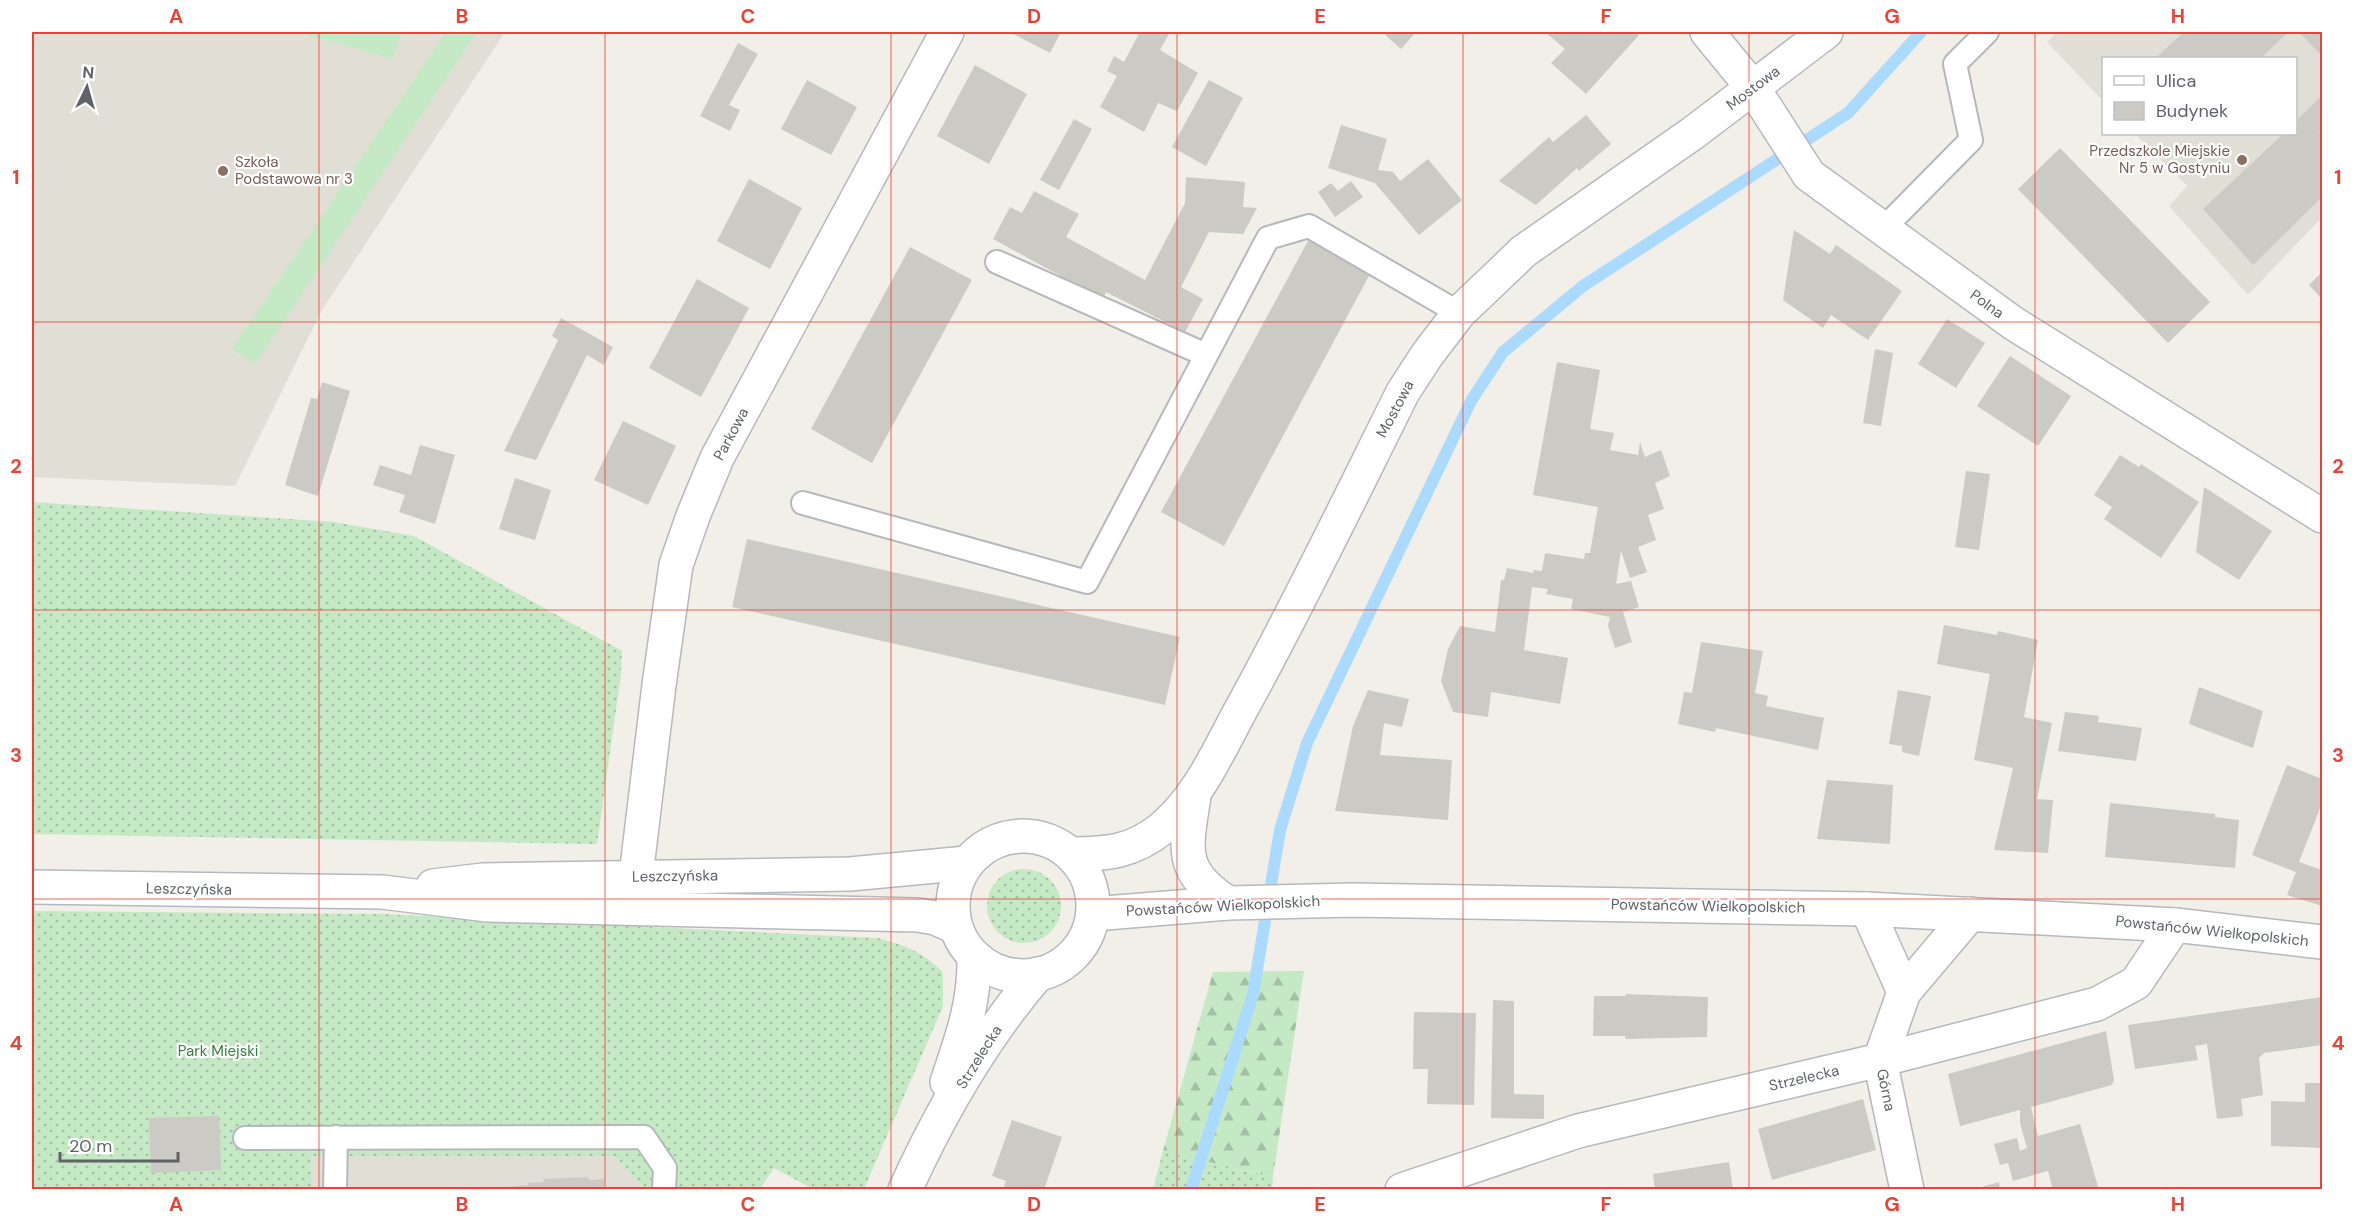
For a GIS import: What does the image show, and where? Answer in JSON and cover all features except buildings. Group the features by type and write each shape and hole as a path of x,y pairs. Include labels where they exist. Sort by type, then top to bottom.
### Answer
{"street":[{"name":"Parkowa","path":"636,876 657,697 676,565 693,516 717,458 946,32"},
{"name":"Polna","path":"1707,32 1761,101 1809,176 2013,323 2322,516"},
{"name":"Mostowa","path":"1072,855 1107,854 1132,847 1162,828 1194,796 1282,634 1403,392 1426,355 1458,313 1524,251 1693,134 1761,101 1826,32"},
{"path":"1194,796 1187,837 1188,857 1196,877 1209,891 1228,903"},
{"path":"1029,836 1052,842 1072,855 1085,872 1092,892 1093,914 1089,931 1081,946 1062,964 1038,974 1021,976 1004,973 974,956 963,942 956,927 953,905 957,883 967,863 984,847 1006,837 1029,836"},
{"name":"Leszczyńska","path":"382,892 483,880 850,874 967,863"},
{"name":"Leszczyńska","path":"32,888 382,892 488,905 918,915 935,918 956,927"},
{"name":"Powstańców Wielkopolskich","path":"1093,914 1228,903 1353,900 1867,909 2175,924 2322,942"},
{"path":"1867,909 1904,992"},
{"name":"Górna","path":"1907,1190 1880,1060 1904,992 1970,914"},
{"name":"Strzelecka","path":"1402,1190 1578,1131 1880,1060 2097,1005 2136,983 2175,924"},
{"name":"Strzelecka","path":"926,1145 968,1018 975,983 974,956"},
{"name":"Strzelecka","path":"905,1190 926,1145 992,1032 1038,974"}],"lane":[{"path":"1883,229 1971,140 1955,64 1988,32"},
{"path":"803,503 1087,582 1268,238 1309,226 1458,313"},
{"path":"998,262 1206,355"},
{"path":"335,1190 336,1137"},
{"path":"245,1138 644,1137 665,1168 664,1190"}],"shaded area":[{"name":"Szkoła Podstawowa nr 3","path":"32,32 505,32 322,310 235,486 32,477"},
{"name":"Przedszkole Miejskie Nr 5 w Gostyniu","path":"2057,32 2322,32 2322,217 2248,295 2169,206 2187,186 2136,135 2297,135 2297,57 2102,57 2102,100 2047,42"},
{"path":"311,1156 615,1156 645,1189 312,1189"}],"green space":[{"path":"304,32 401,32 393,59 304,34"},
{"path":"446,32 477,32 255,364 232,349"},
{"path":"32,502 334,522 414,536 622,651 621,674 597,844 32,834"},
{"path":"1024,869 1045,875 1055,885 1061,906 1055,927 1045,937 1024,943 1003,937 993,927 987,906 993,885 1003,875"},
{"name":"Park Miejski","path":"32,911 383,914 878,938 913,950 943,972 943,1006 864,1189 813,1189 774,1168 760,1189 645,1189 615,1156 311,1156 312,1189 32,1190"},
{"path":"1304,971 1273,1177 1163,1151 1213,972"},
{"path":"1163,1151 1273,1177 1272,1189 1153,1190"}],"waterway":[{"path":"1191,1190 1253,994 1280,830 1307,743 1471,401 1503,352 1583,286 1848,113 1921,32"}],"place":[{"name":"Przedszkole Miejskie Nr 5 w Gostyniu","path":"2242,160"},
{"name":"Szkoła Podstawowa nr 3","path":"223,171"}]}
